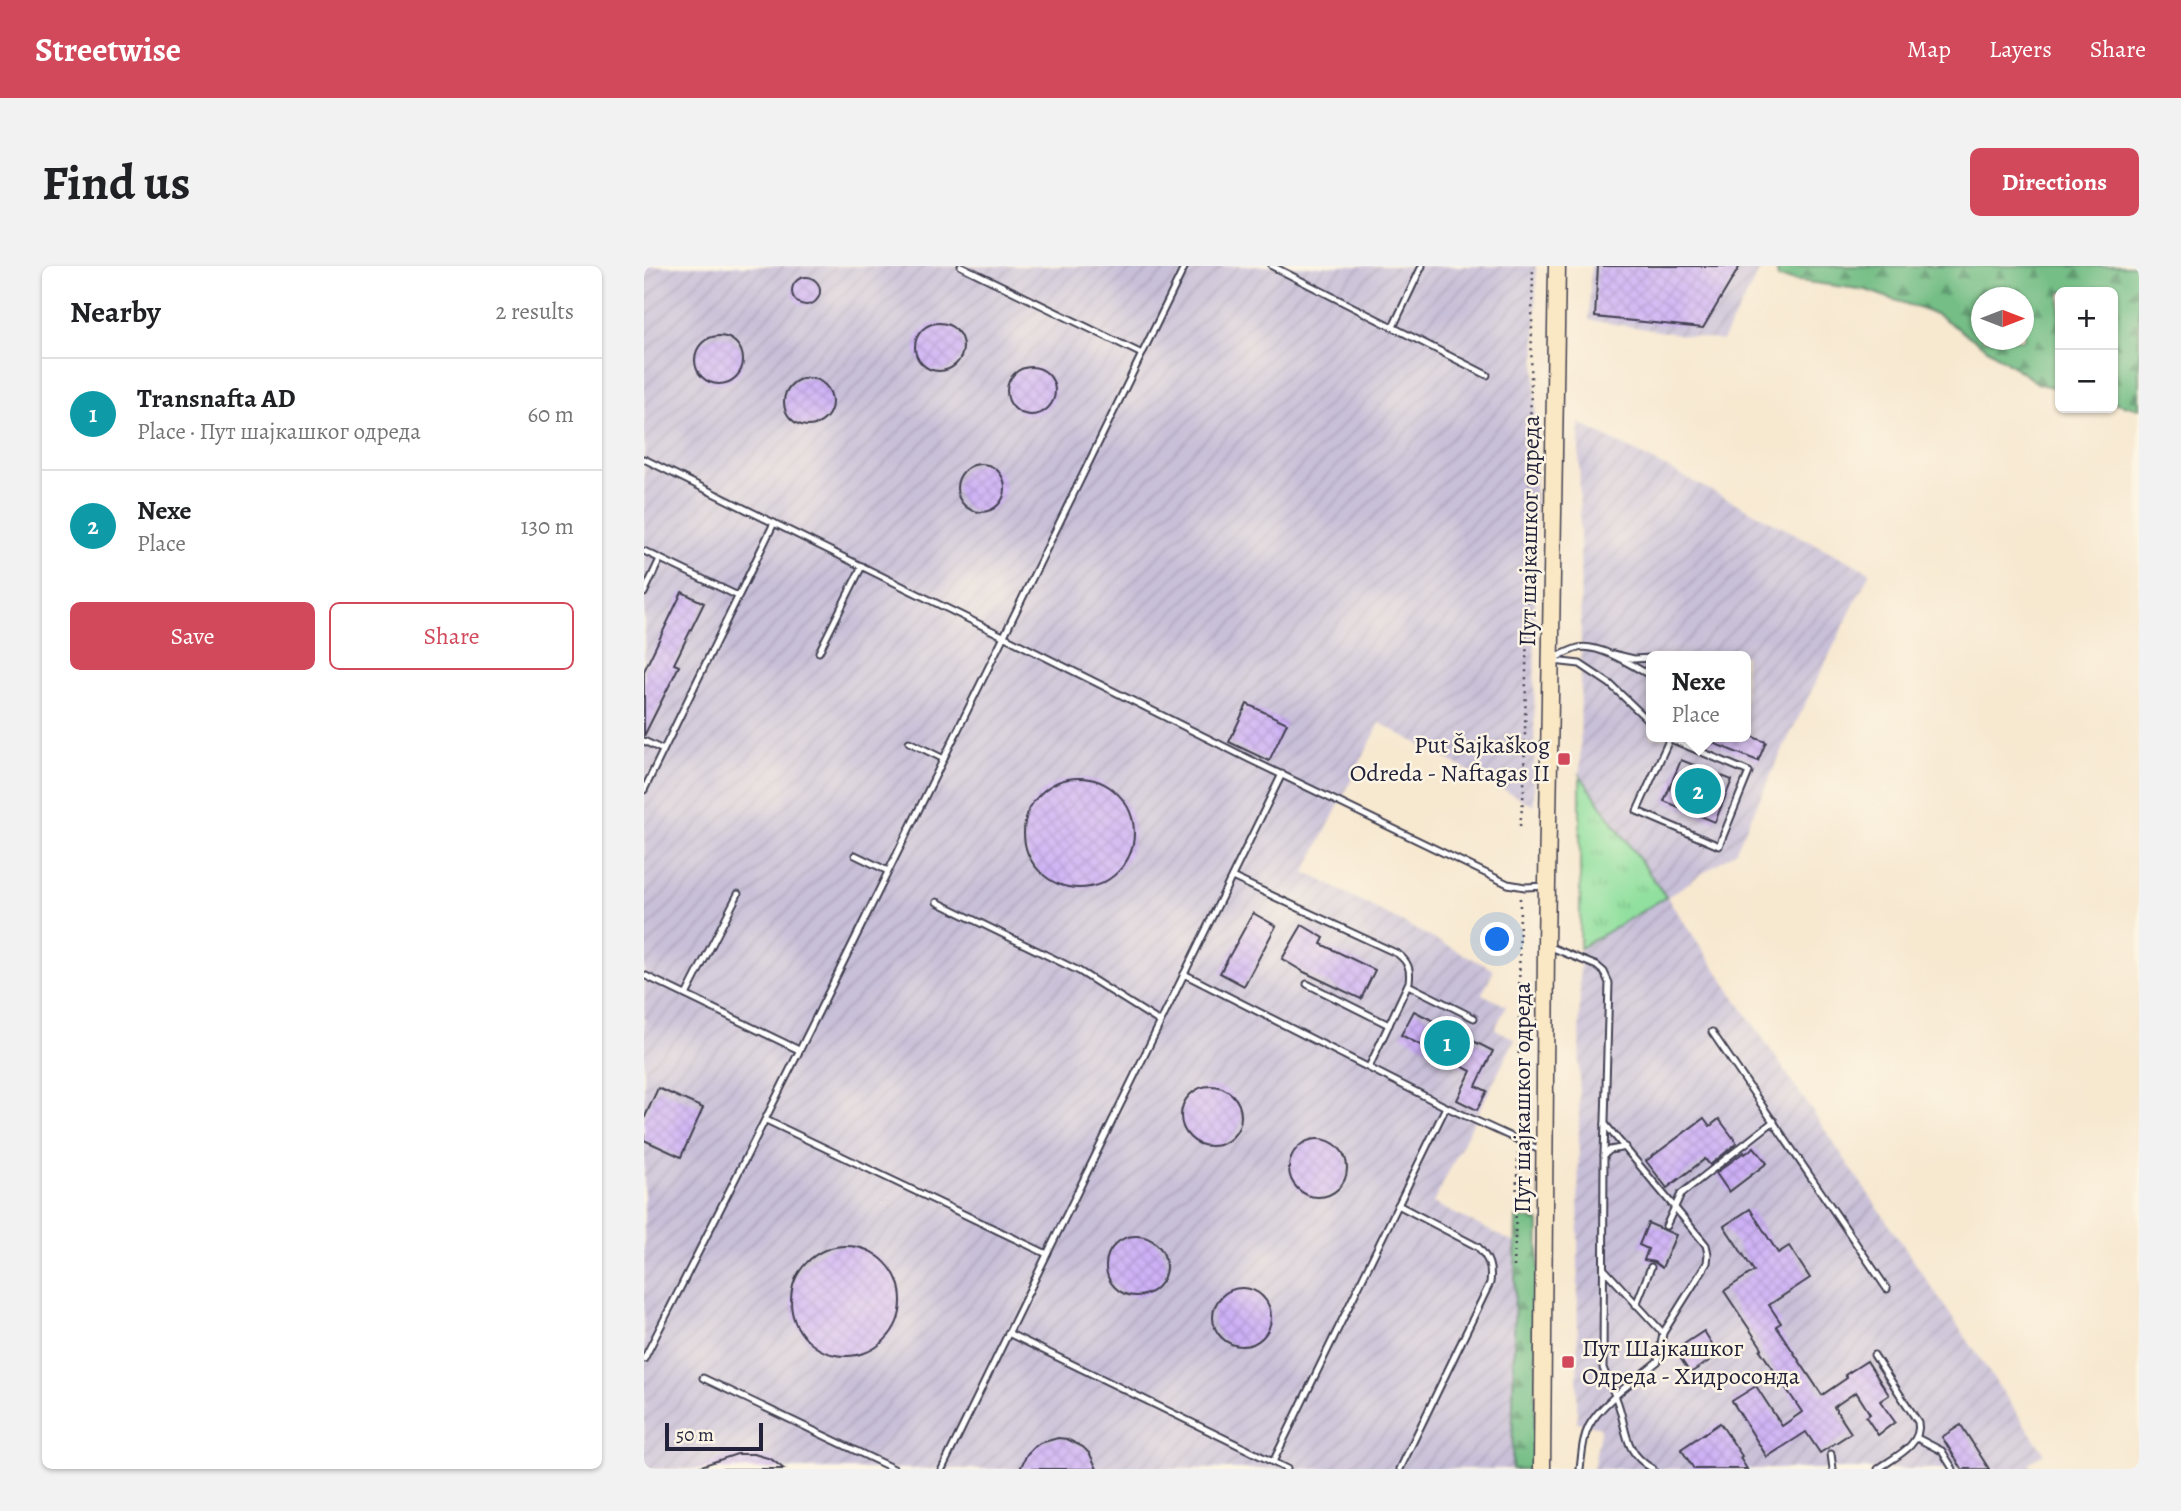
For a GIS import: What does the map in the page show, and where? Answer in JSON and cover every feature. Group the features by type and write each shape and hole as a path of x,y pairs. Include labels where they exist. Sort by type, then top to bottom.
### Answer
{"street":[{"name":"Пут шајкашког одреда","path":"1542,1469 1546,886 1557,266"}],"lane":[{"path":"961,266 1142,354"},
{"path":"644,1359 766,1121 1185,266"},
{"path":"1272,266 1487,375"},
{"path":"1393,327 1422,266"},
{"path":"644,459 1249,760 1508,884 1546,886"},
{"path":"644,790 774,523"},
{"path":"644,551 738,596"},
{"path":"644,593 660,559"},
{"path":"819,652 862,566"},
{"path":"1550,661 1576,648 1585,647 1634,659 1646,658"},
{"path":"1602,651 1646,673"},
{"path":"1550,661 1580,664 1610,684 1646,718"},
{"path":"644,741 663,750"},
{"path":"909,742 944,759"},
{"path":"1665,742 1637,811 1719,846 1749,772 1677,742"},
{"path":"942,1469 1282,774"},
{"path":"855,855 888,871"},
{"path":"1232,877 1406,960 1410,971 1408,985 1369,1067"},
{"path":"686,995 738,894"},
{"path":"937,902 1079,971 1160,1022"},
{"path":"1546,945 1597,966 1604,972 1608,983 1603,1368 1616,1397 1626,1440 1636,1456 1653,1469"},
{"path":"1184,974 1446,1107 1545,1152"},
{"path":"644,975 799,1050"},
{"path":"1307,984 1389,1025"},
{"path":"1408,985 1474,1018"},
{"path":"1712,1032 1886,1289"},
{"path":"1273,1462 1446,1107"},
{"path":"766,1121 1047,1254"},
{"path":"1667,1226 1681,1194 1774,1121"},
{"path":"1580,1469 1583,1442 1588,1427 1599,1410 1658,1361 1662,1333 1707,1263 1708,1254 1706,1245 1605,1124"},
{"path":"1604,1155 1610,1150 1626,1147"},
{"path":"1398,1205 1478,1247 1487,1257 1492,1269 1490,1283 1400,1469"},
{"path":"1636,1305 1651,1267"},
{"path":"1604,1269 1662,1333"},
{"path":"1008,1333 1287,1469"},
{"path":"1874,1355 1918,1422 1920,1430 1917,1438 1878,1469"},
{"path":"703,1378 894,1469"},
{"path":"1917,1438 1942,1451 1953,1469"},
{"path":"1831,1454 1833,1469"}],"path":[{"path":"1520,826 1524,790 1533,266"},
{"path":"1514,1267 1520,886"}],"shaded area":[{"path":"644,266 1536,266 1534,806 1380,723 1305,872 1494,970 1482,994 1506,1006 1495,1029 1515,1039 1433,1203 1517,1244 1512,1469 644,1469"},
{"path":"1591,266 1762,266 1722,341 1589,320"},
{"path":"1579,423 1870,572 1735,852 1667,897 2044,1453 2029,1463 2032,1469 1593,1469 1601,1427 1577,1422 1580,948 1666,897 1580,775"}],"green space":[{"path":"1776,266 2139,266 2139,409 2118,403 2118,287 2055,287 2055,388 2039,384 1989,350 2034,350 2034,287 1971,287 1971,338 1938,315 1866,290 1778,278"},
{"path":"1580,775 1666,897 1580,948"},
{"path":"1516,1217 1539,1221 1534,1469 1512,1469"}],"building":[{"path":"1598,266 1740,266 1703,328 1595,317"},
{"path":"806,277 816,281 820,291 816,301 806,305 796,301 792,291 796,281"},
{"path":"939,323 956,330 963,347 956,364 939,371 922,364 915,347 922,330"},
{"path":"719,336 736,343 743,360 736,377 719,384 702,377 695,360 702,343"},
{"path":"1031,367 1048,374 1055,391 1048,408 1031,415 1014,408 1007,391 1014,374"},
{"path":"808,378 825,385 832,402 825,419 808,426 791,419 784,402 791,385"},
{"path":"981,464 998,471 1005,488 998,505 981,512 964,505 957,488 964,471"},
{"path":"682,592 704,603 674,664 679,666 644,736 644,671"},
{"path":"1247,704 1287,723 1269,761 1229,742"},
{"path":"1751,736 1766,742 1758,761 1710,742 1751,742"},
{"path":"1681,760 1732,780 1715,822 1664,801"},
{"path":"1079,778 1100,782 1118,794 1130,812 1134,833 1130,854 1118,872 1100,884 1079,888 1058,884 1040,872 1028,854 1024,833 1028,812 1040,794 1058,782"},
{"path":"1253,913 1276,926 1244,986 1220,973"},
{"path":"1302,925 1324,938 1321,944 1375,970 1361,999 1282,959"},
{"path":"1414,1011 1493,1051 1476,1086 1487,1091 1477,1110 1457,1100 1471,1071 1401,1035"},
{"path":"1211,1086 1228,1091 1236,1099 1241,1116 1236,1133 1228,1141 1211,1146 1194,1141 1186,1133 1181,1116 1186,1099 1194,1091"},
{"path":"658,1088 703,1108 681,1157 644,1140 644,1119"},
{"path":"1704,1118 1710,1126 1719,1119 1737,1143 1710,1165 1705,1159 1667,1188 1646,1161"},
{"path":"1318,1139 1334,1144 1342,1152 1347,1168 1342,1184 1334,1192 1318,1197 1302,1192 1294,1184 1289,1168 1294,1152 1302,1144"},
{"path":"1754,1147 1767,1163 1729,1192 1716,1173"},
{"path":"1750,1209 1778,1253 1789,1246 1810,1278 1769,1305 1781,1323 1776,1326 1822,1395 1867,1361 1889,1395 1880,1401 1895,1422 1878,1435 1866,1417 1870,1414 1856,1392 1834,1407 1851,1433 1820,1453 1806,1432 1767,1457 1732,1401 1756,1386 1782,1426 1802,1412 1724,1291 1754,1271 1724,1226"},
{"path":"1648,1223 1676,1235 1662,1268 1654,1262 1644,1260 1648,1249 1639,1245"},
{"path":"1130,1236 1142,1236 1158,1244 1164,1254 1164,1278 1158,1288 1142,1296 1130,1296 1114,1288 1106,1272 1106,1260 1114,1244"},
{"path":"846,1246 867,1250 885,1262 897,1280 901,1301 897,1322 885,1340 867,1352 846,1356 825,1352 807,1340 795,1322 791,1301 795,1280 807,1262 825,1250"},
{"path":"1236,1288 1248,1288 1263,1296 1271,1311 1271,1323 1263,1338 1248,1346 1236,1346 1221,1338 1213,1323 1213,1311 1221,1296"},
{"path":"1704,1331 1719,1355 1690,1373 1675,1350"},
{"path":"1720,1423 1742,1456 1740,1458 1747,1469 1694,1469 1681,1449"},
{"path":"1961,1425 1989,1469 1962,1469 1942,1437"},
{"path":"1058,1438 1067,1439 1083,1447 1090,1454 1097,1469 1020,1469 1033,1448"},
{"path":"737,1454 754,1454 771,1459 784,1469 698,1467"}],"place":[{"name":"Put Šajkaškog Odreda - Naftagas II","path":"1564,759"},
{"name":"Nexe","path":"1698,791"},
{"name":"Transnafta AD","path":"1447,1043"},
{"name":"Пут Шајкашког Одреда - Хидросонда","path":"1568,1362"}]}
